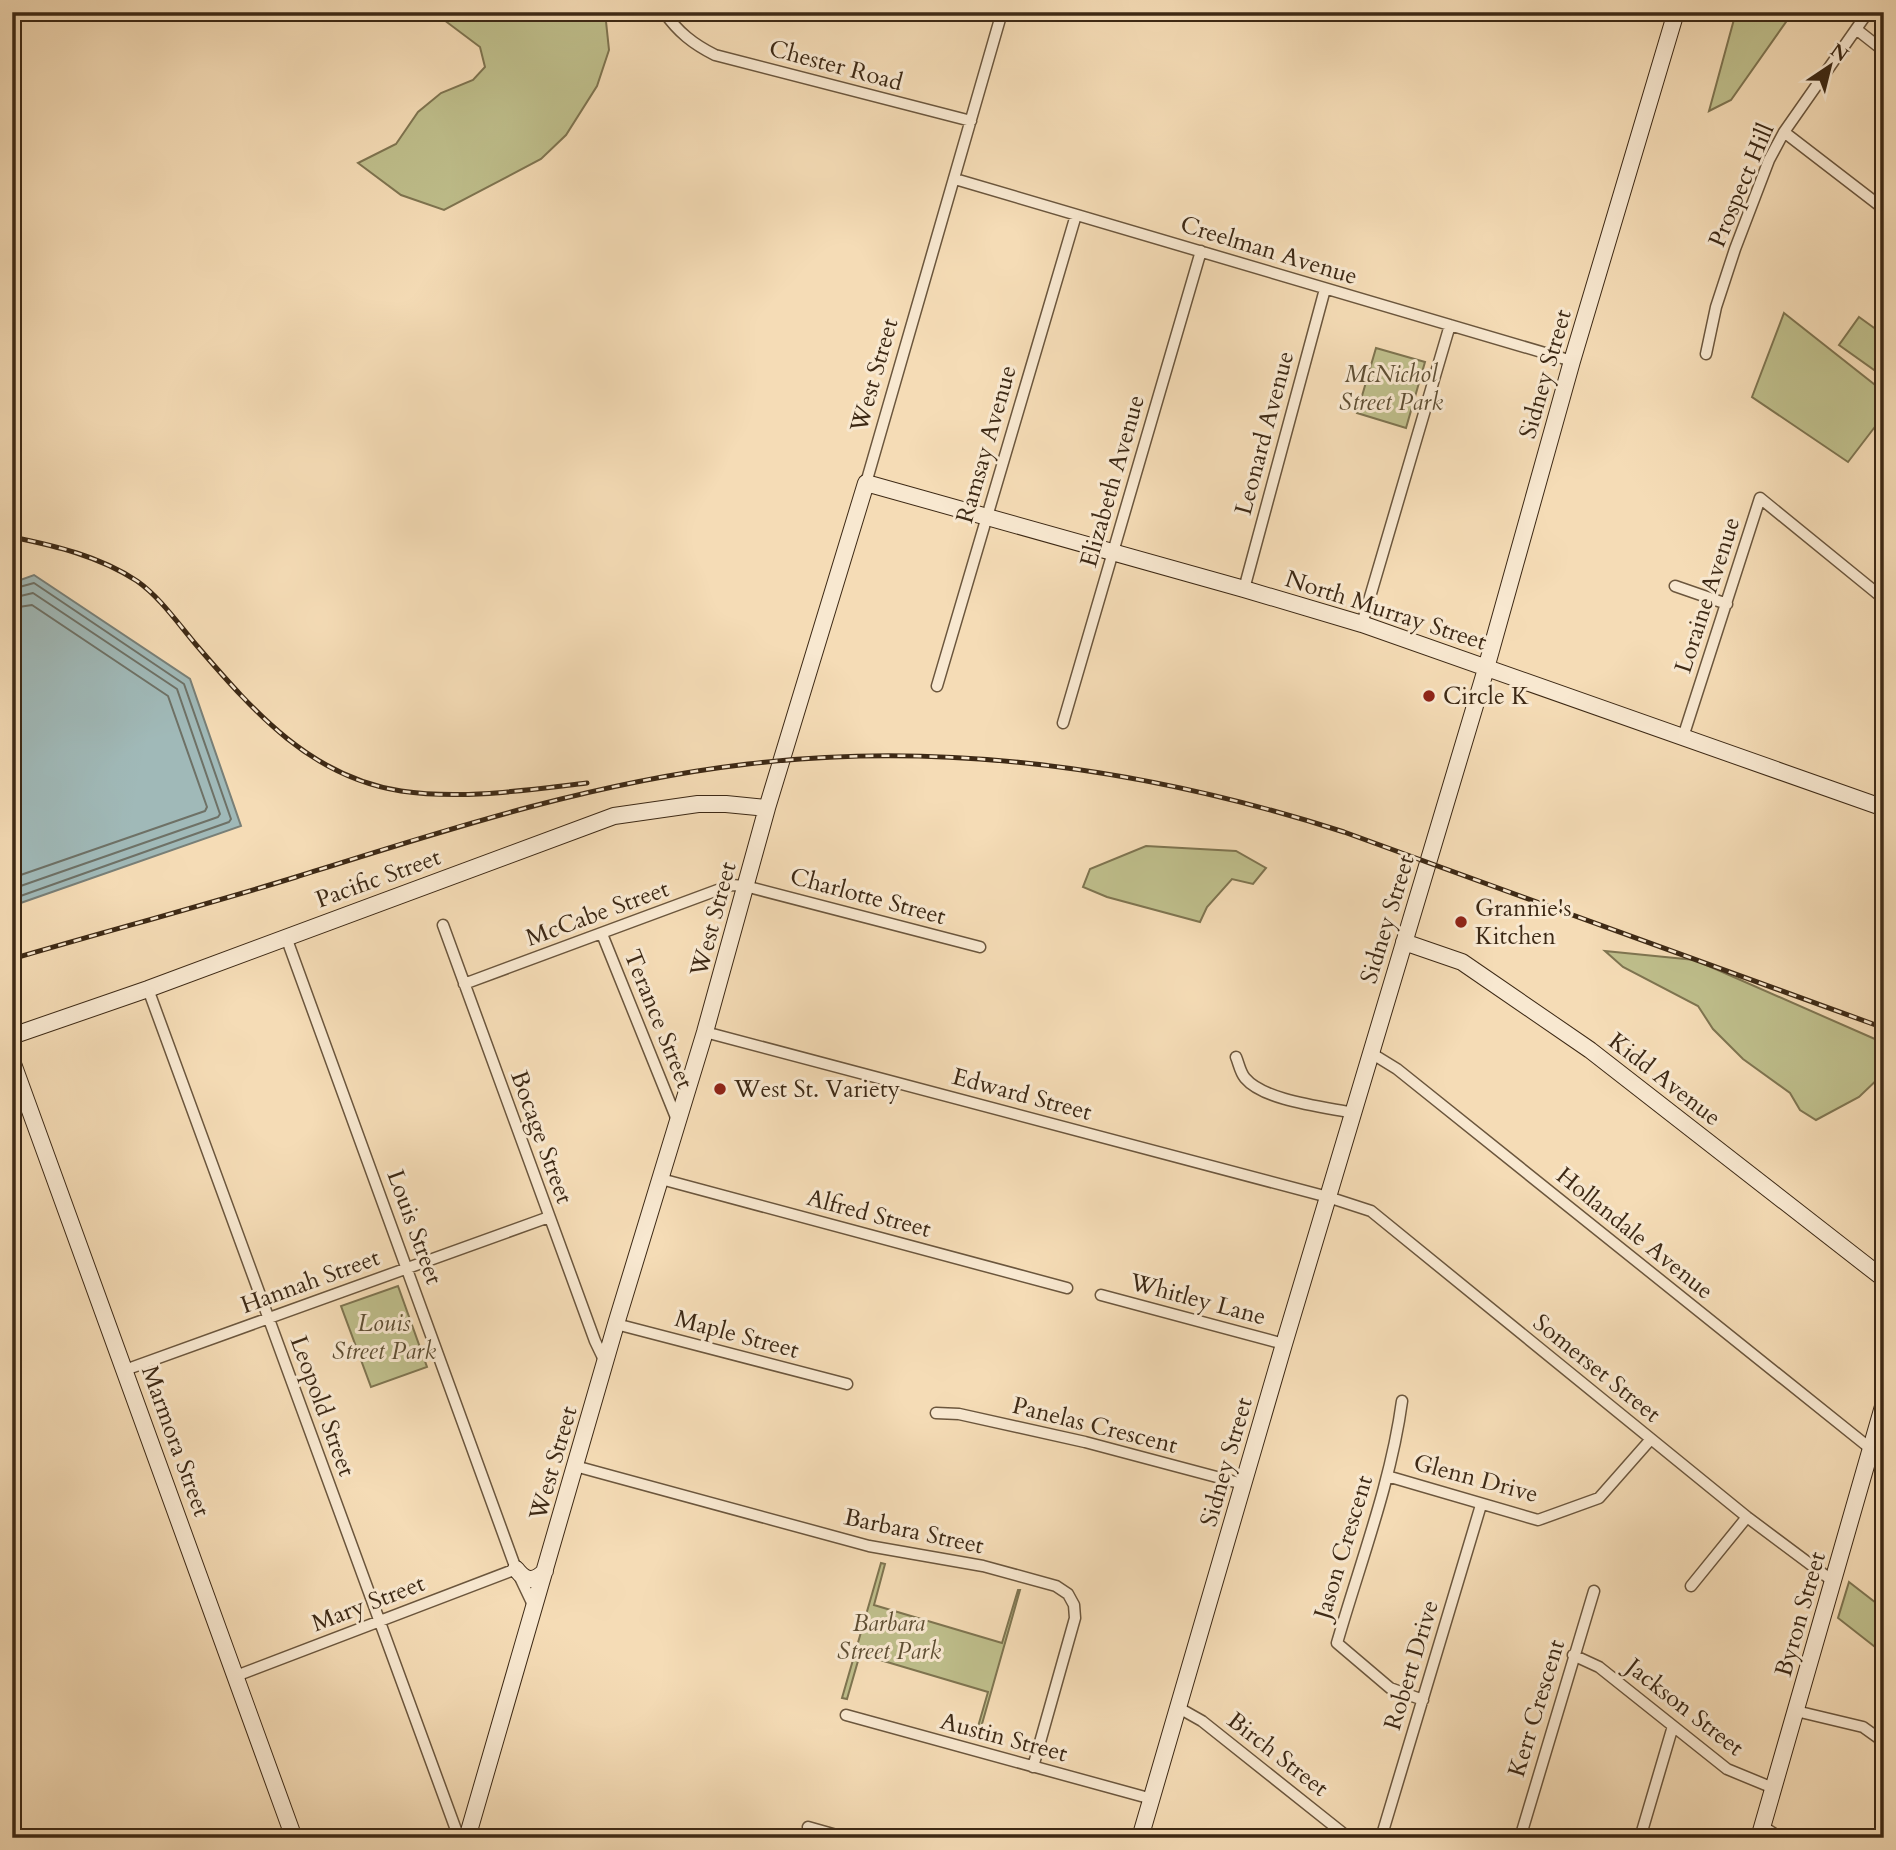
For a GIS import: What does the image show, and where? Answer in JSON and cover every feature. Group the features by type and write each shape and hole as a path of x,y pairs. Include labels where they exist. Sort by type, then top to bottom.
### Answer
{"street":[{"name":"Chester Road","path":"664,12 693,44 715,55 971,121"},
{"name":"West Street","path":"467,1838 1002,12"},
{"name":"Sidney Street","path":"1140,1838 1284,1344 1487,667 1572,361 1676,12"},
{"name":"Prospect Hill","path":"1706,354 1716,307 1769,160 1784,132 1868,12"},
{"path":"1856,29 1884,51"},
{"path":"1784,132 1884,209"},
{"name":"Creelman Avenue","path":"955,179 1572,361"},
{"name":"Ramsay Avenue","path":"937,686 1076,215"},
{"name":"Elizabeth Avenue","path":"1063,723 1201,251"},
{"name":"Leonard Avenue","path":"1244,589 1325,289"},
{"path":"1362,624 1450,325"},
{"name":"North Murray Street","path":"866,483 1362,624 1884,808"},
{"name":"Loraine Avenue","path":"1684,737 1760,498 1884,599"},
{"path":"1675,586 1727,604"},
{"name":"Pacific Street","path":"12,1036 148,989 614,816 698,804 767,808"},
{"name":"McCabe Street","path":"464,984 731,885 745,886"},
{"name":"Charlotte Street","path":"745,886 980,947"},
{"name":"Bocage Street","path":"443,925 595,1341 606,1362"},
{"name":"Terance Street","path":"602,934 677,1120"},
{"name":"Louis Street","path":"286,937 516,1569 535,1609"},
{"name":"Kidd Avenue","path":"1404,942 1462,962 1590,1049 1884,1279"},
{"name":"Leopold Street","path":"148,989 459,1838"},
{"name":"Edward Street","path":"705,1032 1328,1197"},
{"name":"Hollandale Avenue","path":"1371,1053 1398,1069 1871,1449"},
{"path":"1236,1057 1246,1079 1262,1090 1289,1099 1354,1113"},
{"name":"Marmora Street","path":"12,1061 295,1838"},
{"name":"Alfred Street","path":"661,1180 1067,1288"},
{"name":"Somerset Street","path":"1328,1197 1371,1211 1747,1517 1834,1582"},
{"name":"Hannah Street","path":"125,1370 549,1217"},
{"name":"Whitley Lane","path":"1101,1295 1284,1344"},
{"name":"Maple Street","path":"616,1324 847,1384"},
{"name":"Jason Crescent","path":"1402,1401 1387,1476 1337,1643 1390,1688 1423,1700"},
{"name":"Byron Street","path":"1761,1832 1884,1403"},
{"name":"Panelas Crescent","path":"936,1413 959,1414 1085,1442 1243,1484"},
{"name":"Glenn Drive","path":"1387,1476 1538,1520 1598,1498 1651,1439"},
{"name":"Barbara Street","path":"575,1466 869,1546 983,1566 1056,1586 1068,1594 1074,1605 1075,1618 1033,1767"},
{"name":"Robert Drive","path":"1381,1838 1481,1505"},
{"path":"1691,1586 1747,1517"},
{"path":"516,1569 522,1578 529,1580 537,1579 545,1571"},
{"name":"Mary Street","path":"236,1676 516,1569"},
{"name":"Kerr Crescent","path":"1520,1838 1594,1591"},
{"name":"Jackson Street","path":"1573,1656 1599,1667 1727,1769 1773,1788"},
{"name":"Birch Street","path":"1179,1708 1202,1721 1349,1838"},
{"path":"1796,1711 1863,1727 1884,1742"},
{"name":"Austin Street","path":"846,1716 1152,1799"},
{"path":"1640,1838 1673,1726"},
{"path":"808,1827 847,1838"},
{"path":"1761,1832 1781,1838"}],"green space":[{"path":"442,12 605,12 609,50 597,86 566,135 541,159 444,210 401,195 358,163 396,144 418,112 441,93 473,80 485,67 480,47 440,17"},
{"path":"1736,12 1793,12 1731,100 1709,111"},
{"path":"1784,313 1884,392 1884,415 1848,462 1752,397"},
{"path":"1859,317 1884,335 1884,377 1839,345"},
{"name":"McNichol Street Park","path":"1376,348 1425,362 1406,428 1357,413"},
{"path":"1146,846 1236,851 1266,868 1253,884 1232,879 1207,907 1200,922 1107,897 1083,887 1090,869"},
{"path":"1605,951 1695,960 1884,1043 1884,1073 1859,1097 1816,1120 1800,1110 1790,1093 1743,1059 1713,1029 1698,1006 1623,967"},
{"name":"Louis Street Park","path":"398,1286 427,1367 371,1387 341,1306"},
{"name":"Barbara Street Park","path":"881,1563 885,1564 874,1605 1002,1643 1020,1590 978,1738 975,1737 988,1692 860,1654 847,1699 842,1698"},
{"path":"1849,1582 1880,1606 1884,1606 1884,1654 1838,1618"}],"water":[{"path":"34,575 190,679 241,826 12,906 12,583"}],"railway":[{"path":"12,537 92,558 137,581 162,604 219,672 264,718 312,757 339,772 369,784 424,794 494,793 587,783"},
{"path":"12,959 261,888 464,825 576,795 690,772 748,764 824,757 899,756 1049,766 1124,777 1271,810 1344,832 1884,1028"}],"place":[{"name":"Circle K","path":"1429,696"},
{"name":"Grannie's Kitchen","path":"1461,922"},
{"name":"West St. Variety","path":"720,1089"}]}
